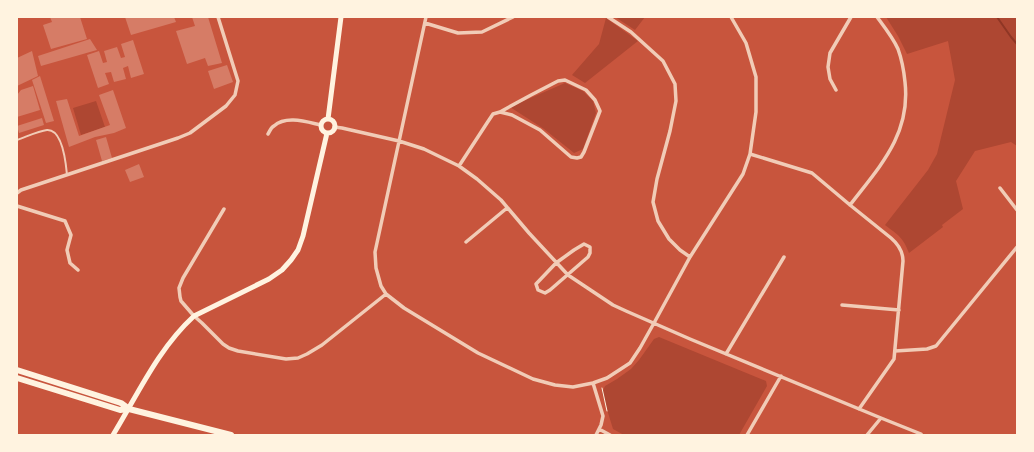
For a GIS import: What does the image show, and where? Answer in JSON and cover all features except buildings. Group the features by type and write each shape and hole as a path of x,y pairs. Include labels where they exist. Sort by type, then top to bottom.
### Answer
{"highway":[{"path":"17,370 121,403 129,408 231,435"},
{"path":"17,378 120,410 129,408"}],"main road":[{"path":"328,119 341,17"},
{"path":"327,133 322,130 321,125 323,121 328,119"},
{"path":"327,133 332,131 334,127 333,122 328,119"},
{"path":"113,435 168,344 194,316 268,279 282,270 291,260 298,250 303,236 327,133"}],"street":[{"path":"17,193 21,190 178,138 190,133 226,106 235,95 238,80 218,17"},
{"path":"426,17 375,252 376,268 381,286 386,294 404,308 478,353 532,379 555,385 573,387 593,383 607,378 630,362 640,348 690,256 743,174 750,154 756,112 756,77 746,43 731,17"},
{"path":"425,22 458,33 482,32 513,17"},
{"path":"608,17 631,32 663,61 675,84 676,101 670,131 656,179 653,202 658,221 669,239 680,250 690,256"},
{"path":"836,90 830,79 828,67 830,53 851,17"},
{"path":"850,205 892,148 897,138 904,114 906,88 898,49 876,17"},
{"path":"459,166 493,114 500,112 558,81 565,80 586,90 595,100 600,111 584,152 581,157 577,158 571,157 540,130 512,115 500,112"},
{"path":"268,134 273,126 282,121 291,120 321,125"},
{"path":"334,127 399,141 424,149 459,166 478,179 501,200 568,275 613,305 726,354 921,434"},
{"path":"750,154 812,173 891,238 899,247 903,256 894,359 859,409"},
{"path":"1000,188 1017,210"},
{"path":"17,206 65,221 71,236 67,250 70,262 78,270"},
{"path":"466,242 507,208"},
{"path":"224,209 179,288 181,301 217,339 229,348 238,351 286,359 298,358 322,345 386,294"},
{"path":"584,244 590,247 588,257 550,290 545,293 538,290 536,284 556,263 584,244"},
{"path":"895,351 927,349 936,346 1017,247"},
{"path":"726,354 784,257"},
{"path":"842,305 899,310"},
{"path":"747,435 781,376"},
{"path":"593,383 603,416 596,435"},
{"path":"867,435 881,418"},
{"path":"599,429 610,435"}],"lane":[{"path":"17,140 48,130 53,132 61,143 66,162 67,175"}],"shaded area":[{"path":"615,17 645,17 635,30"},
{"path":"886,17 1017,17 1017,146 1011,142 975,151 956,181 963,209 942,225 943,227 909,253 897,234 885,225 928,170 937,154 955,80 948,41 907,54"},
{"path":"606,18 638,41 585,83 572,75 599,44"},
{"path":"565,83 583,91 593,101 596,113 583,149 574,153 544,129 510,107"},
{"path":"96,101 105,127 81,135 73,108"},
{"path":"659,337 766,381 767,386 739,435 624,435 613,429 602,393 605,386 631,369 654,339"}],"waterway":[{"path":"997,17 1017,44"}]}
